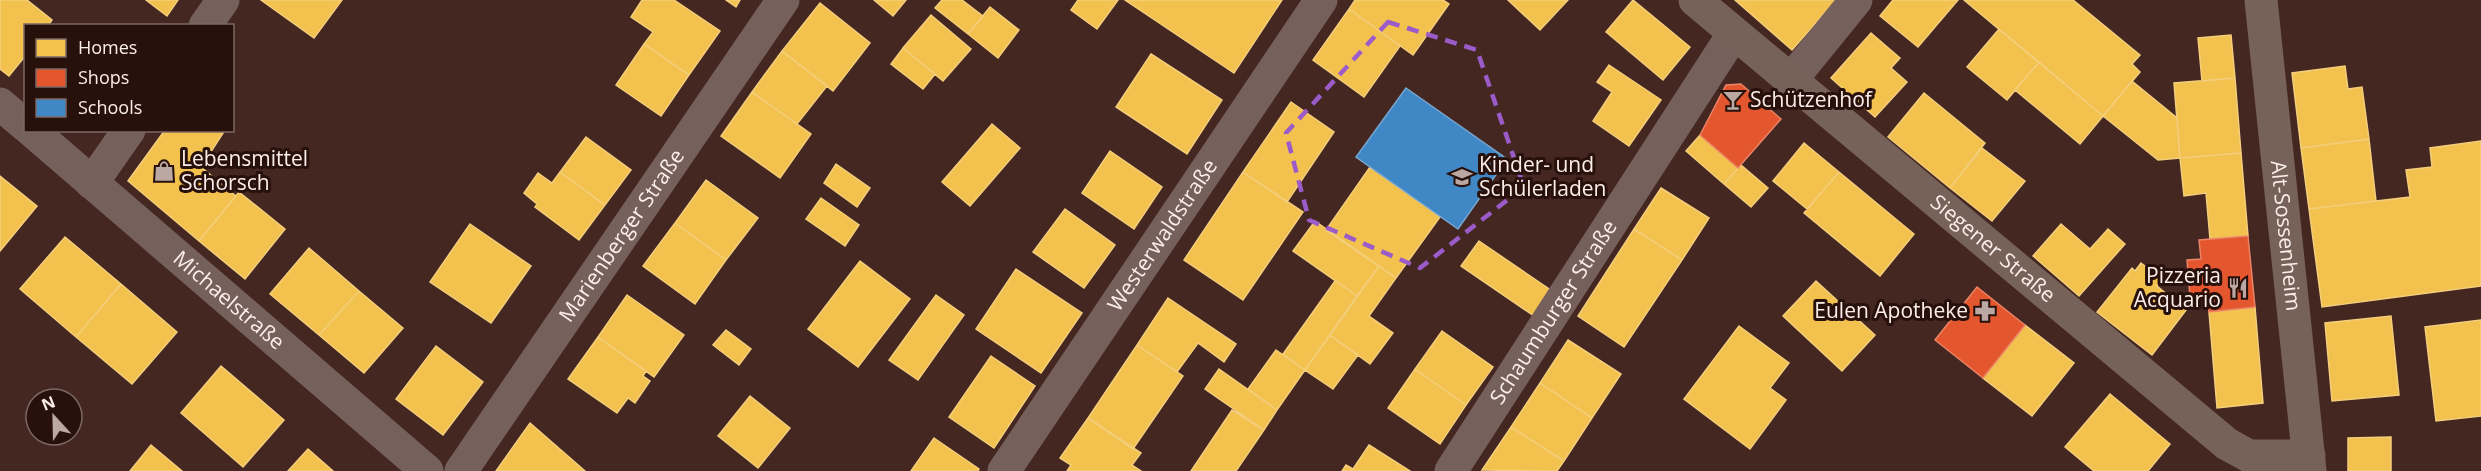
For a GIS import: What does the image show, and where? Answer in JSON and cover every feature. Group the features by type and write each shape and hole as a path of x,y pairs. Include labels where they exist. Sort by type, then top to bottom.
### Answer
{"main road":[{"name":"Siegener Straße","path":"1695,0 2227,444 2249,456 2310,463"},
{"name":"Alt-Sossenheim","path":"2261,0 2310,463"}],"street":[{"path":"206,24 223,0"},
{"name":"Marienberger Straße","path":"461,471 783,0"},
{"name":"Westerwaldstraße","path":"1004,471 1321,0"},
{"path":"1791,80 1856,0"},
{"name":"Schaumburger Straße","path":"1451,471 1734,33"},
{"path":"0,104 24,124"},
{"name":"Michaelstraße","path":"33,132 427,471"},
{"path":"92,183 128,132"}],"highlighted area":[{"path":"1388,22 1477,50 1524,187 1420,268 1309,220 1286,133"}],"building: Homes":[{"path":"0,0 27,0 52,20 49,24 24,24 24,57 9,76 0,69"},
{"path":"146,0 178,0 167,16"},
{"path":"261,0 342,0 314,38"},
{"path":"642,0 674,0 720,31 689,75 644,44 653,32 631,17"},
{"path":"726,0 740,0 736,7"},
{"path":"874,0 906,0 893,16"},
{"path":"942,0 962,0 983,16 968,34 935,8"},
{"path":"1078,0 1118,0 1097,29 1071,10"},
{"path":"1125,0 1282,0 1234,73"},
{"path":"1355,0 1443,0 1449,4 1413,55 1349,9"},
{"path":"1508,0 1568,0 1540,30"},
{"path":"1633,0 1690,47 1663,80 1606,32"},
{"path":"1735,0 1836,0 1792,50"},
{"path":"1893,0 1958,0 1918,47 1880,16"},
{"path":"1964,0 2073,0 2140,55 2132,64 2140,72 2103,116"},
{"path":"820,3 870,43 833,91 782,51"},
{"path":"990,7 1019,30 998,58 968,34"},
{"path":"1349,9 1400,46 1364,97 1313,60"},
{"path":"931,15 971,49 943,81 903,48"},
{"path":"1999,29 2039,62 2007,100 1967,67"},
{"path":"1871,33 1900,58 1891,68 1907,82 1875,117 1831,78"},
{"path":"2231,35 2235,78 2202,81 2198,38"},
{"path":"644,44 689,75 661,116 616,85"},
{"path":"903,48 935,74 923,89 891,64"},
{"path":"782,51 827,86 797,124 752,92"},
{"path":"1151,54 1222,100 1187,154 1116,107"},
{"path":"2039,62 2103,116 2080,144 2015,90"},
{"path":"1609,65 1661,100 1629,146 1593,121 1612,92 1597,82"},
{"path":"2345,66 2348,89 2362,87 2369,139 2301,148 2292,73"},
{"path":"2235,78 2241,153 2180,158 2174,83"},
{"path":"2132,81 2177,118 2180,158 2158,160 2103,116"},
{"path":"752,92 811,134 780,178 721,136"},
{"path":"1924,93 1985,143 1950,188 1888,137"},
{"path":"1291,102 1334,132 1287,202 1243,172"},
{"path":"992,124 1020,148 970,206 942,182"},
{"path":"164,132 224,132 201,167 236,196 199,241 128,181"},
{"path":"1700,135 1738,168 1724,184 1686,151"},
{"path":"586,137 631,170 605,205 560,172"},
{"path":"2369,139 2376,201 2309,209 2301,148"},
{"path":"2481,141 2481,286 2322,307 2309,209 2410,197 2406,170 2432,167 2430,148"},
{"path":"1804,143 1839,172 1807,209 1773,181"},
{"path":"1982,148 2025,181 1992,221 1950,188"},
{"path":"1110,151 1162,187 1134,229 1082,193"},
{"path":"2241,153 2248,236 2210,239 2206,193 2184,196 2180,158"},
{"path":"836,164 870,188 857,207 824,183"},
{"path":"1741,165 1768,188 1751,207 1724,184"},
{"path":"1370,167 1440,217 1396,278 1326,230"},
{"path":"560,172 605,205 579,240 535,207 537,204 524,193 538,173 552,183"},
{"path":"1243,172 1303,212 1243,300 1184,260"},
{"path":"1839,172 1914,234 1880,276 1804,213"},
{"path":"0,176 37,206 0,251"},
{"path":"706,180 758,218 726,260 675,223"},
{"path":"1661,188 1709,218 1682,260 1634,229"},
{"path":"239,192 285,229 245,279 199,241"},
{"path":"821,198 859,225 845,246 806,219"},
{"path":"1065,209 1115,245 1084,288 1033,252"},
{"path":"1315,221 1379,266 1357,296 1293,251"},
{"path":"675,223 726,260 695,304 643,266"},
{"path":"470,224 531,266 491,323 430,282"},
{"path":"2061,224 2090,249 2108,229 2125,244 2079,296 2033,256"},
{"path":"1634,229 1682,260 1624,347 1578,316"},
{"path":"65,237 121,284 76,337 20,289"},
{"path":"1479,241 1552,291 1534,316 1461,266"},
{"path":"309,248 359,291 319,335 270,294"},
{"path":"860,261 910,299 858,367 808,329"},
{"path":"2141,263 2162,279 2157,286 2186,310 2152,355 2097,312 2132,268 2135,271"},
{"path":"1379,266 1396,278 1369,316 1393,333 1370,364 1330,335"},
{"path":"1016,269 1082,313 1041,373 976,329"},
{"path":"1335,281 1357,296 1305,370 1283,354"},
{"path":"1816,281 1875,335 1842,371 1783,316"},
{"path":"121,284 177,332 132,384 76,337"},
{"path":"359,291 403,328 364,373 319,335"},
{"path":"627,295 684,335 654,377 598,337"},
{"path":"936,295 964,315 918,380 889,360"},
{"path":"1168,298 1236,344 1224,362 1198,343 1177,372 1137,345"},
{"path":"2255,307 2263,403 2217,408 2209,312"},
{"path":"2391,316 2399,395 2332,401 2325,323"},
{"path":"2481,320 2481,416 2436,421 2425,327"},
{"path":"2025,325 2074,363 2032,416 1983,378"},
{"path":"1739,326 1789,363 1770,388 1786,400 1750,449 1684,399"},
{"path":"726,330 751,349 739,365 713,345"},
{"path":"1442,331 1493,367 1466,405 1415,369"},
{"path":"1330,335 1358,355 1333,389 1305,370"},
{"path":"598,337 646,371 643,376 650,381 635,403 628,398 617,413 568,379"},
{"path":"1568,340 1621,374 1592,418 1540,383"},
{"path":"1137,345 1183,376 1133,449 1088,418"},
{"path":"436,346 483,382 443,435 396,399"},
{"path":"1276,350 1305,370 1277,410 1248,389"},
{"path":"991,356 1035,386 994,448 949,417"},
{"path":"221,366 284,420 243,467 181,413"},
{"path":"1219,369 1277,410 1264,430 1205,389"},
{"path":"1415,369 1466,405 1440,444 1388,408"},
{"path":"1540,383 1592,418 1564,461 1511,427"},
{"path":"2110,394 2170,444 2148,471 2094,471 2065,447"},
{"path":"750,396 790,428 758,468 718,436"},
{"path":"1232,410 1264,430 1236,471 1191,471"},
{"path":"1088,418 1141,453 1132,465 1141,471 1067,471 1071,465 1060,458"},
{"path":"530,423 585,471 496,471"},
{"path":"1511,427 1564,461 1557,471 1482,470"},
{"path":"2391,437 2391,471 2348,471 2348,438"},
{"path":"934,438 979,469 978,471 911,471"},
{"path":"151,445 182,471 130,471"},
{"path":"1369,445 1410,471 1342,471 1346,465 1353,469"},
{"path":"308,449 333,471 288,471"}],"building: Shops":[{"path":"1741,84 1781,119 1738,168 1700,135 1726,85"},
{"path":"2248,236 2255,307 2209,312 2207,296 2190,297 2187,260 2201,259 2199,240"},
{"path":"1977,287 2025,325 1983,378 1935,340"}],"building: Schools":[{"path":"1406,88 1507,159 1458,229 1356,157"}],"place":[{"name":"Schützenhof","path":"1733,100"},
{"name":"Lebensmittel Schorsch","path":"164,171"},
{"name":"Kinder- und Schülerladen","path":"1462,177"},
{"name":"Pizzeria Acquario","path":"2238,288"},
{"name":"Eulen Apotheke","path":"1985,311"}]}
